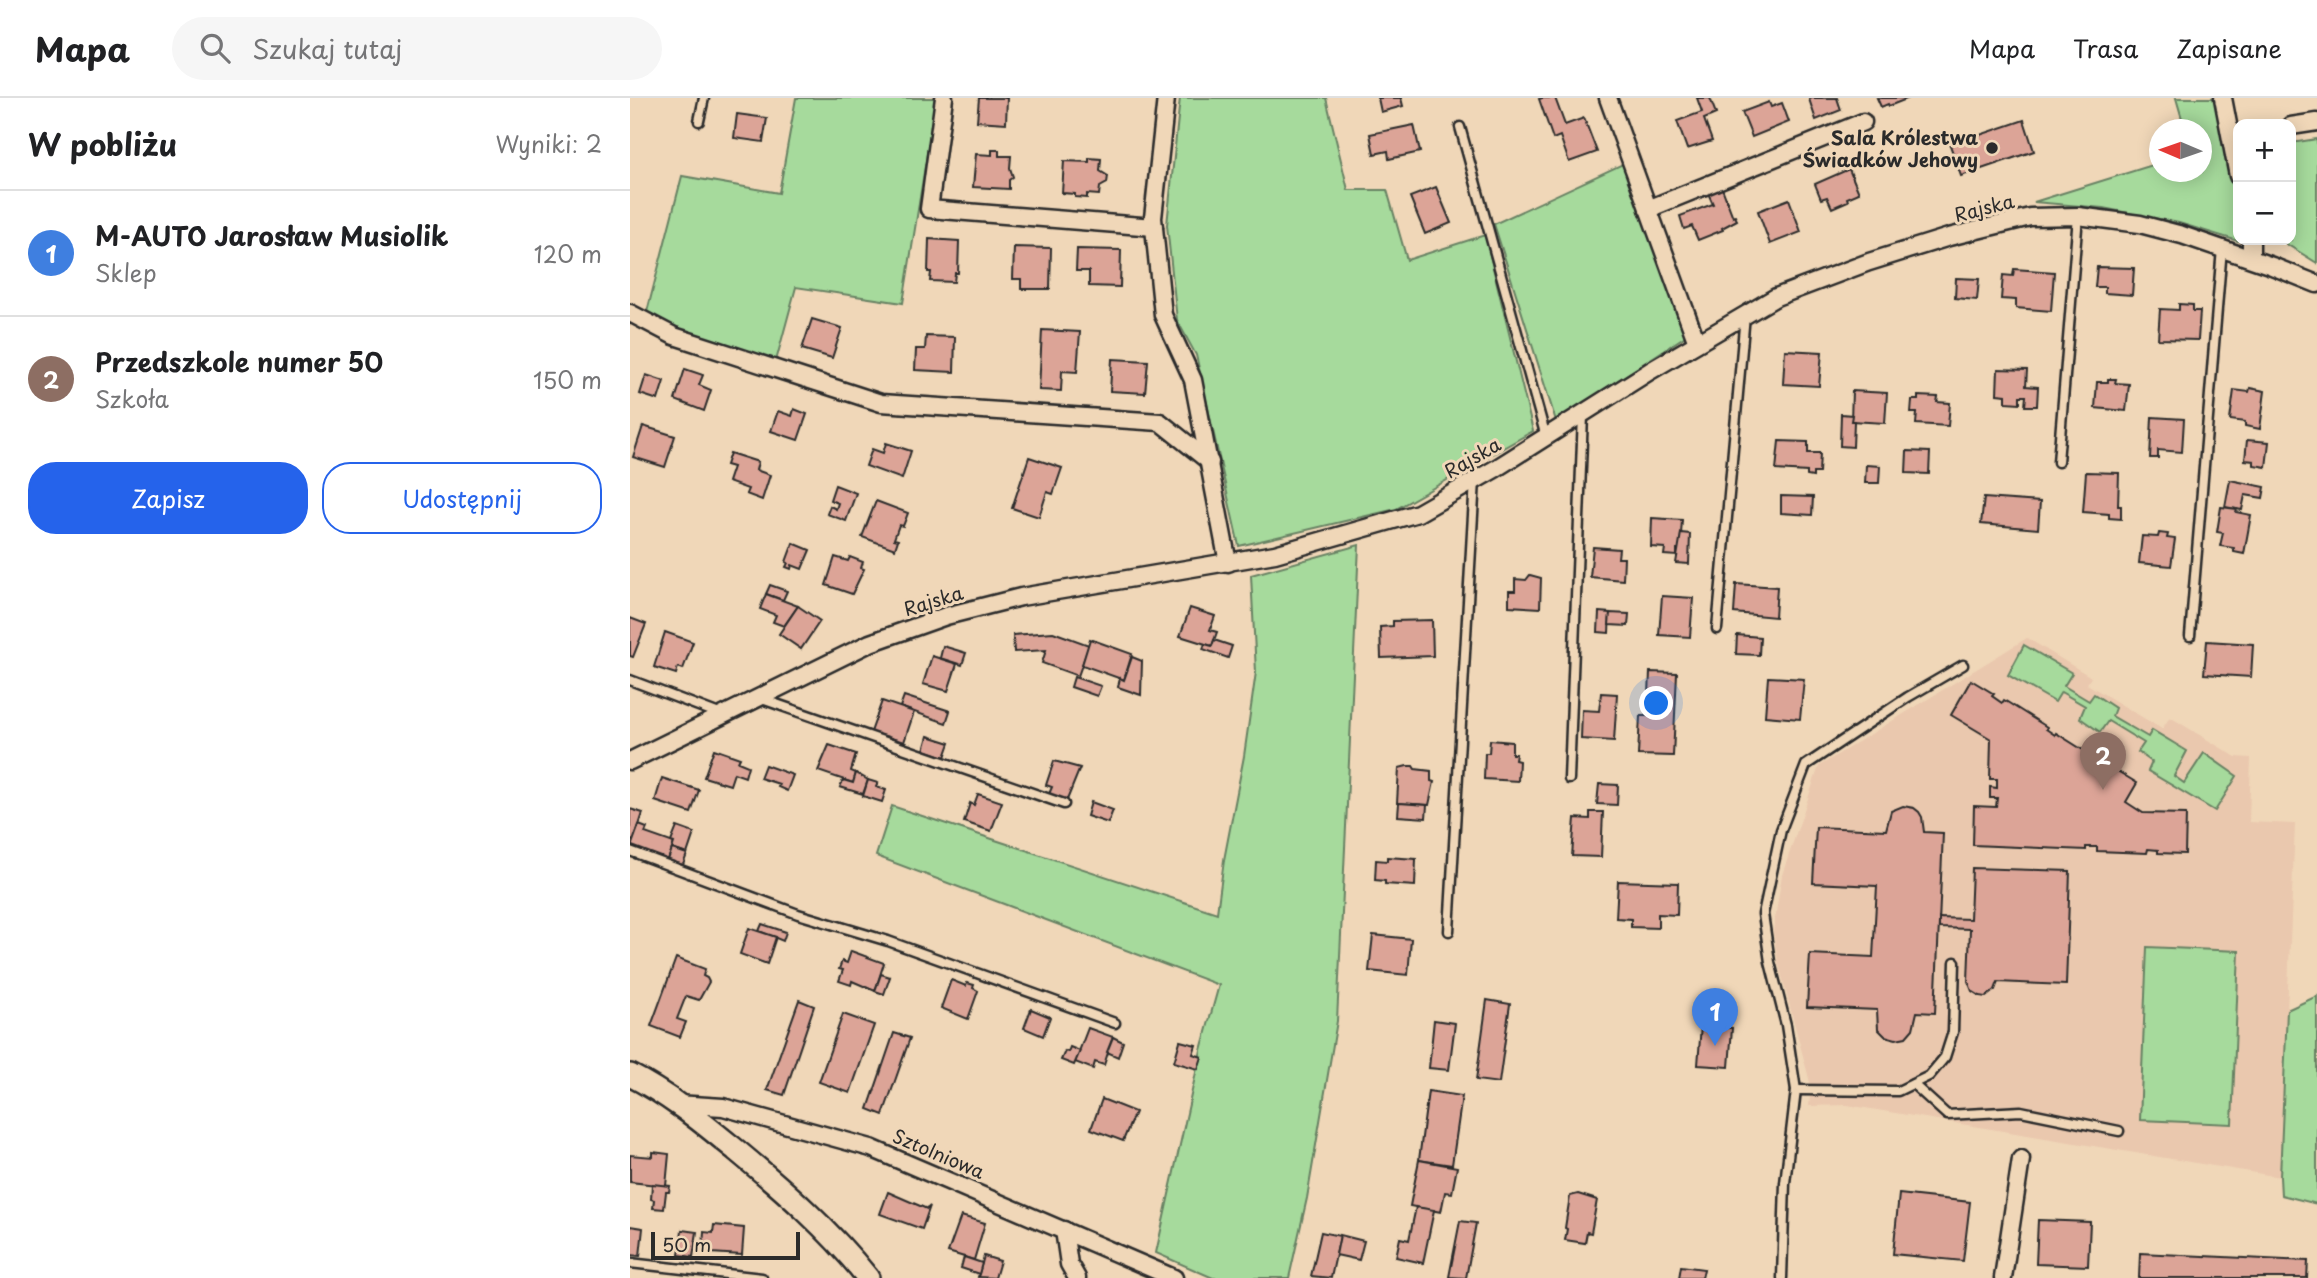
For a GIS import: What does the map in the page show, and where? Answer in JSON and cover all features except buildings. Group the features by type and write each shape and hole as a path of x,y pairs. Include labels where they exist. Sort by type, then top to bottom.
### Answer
{"street":[{"path":"944,98 929,209 1154,227"},
{"path":"1166,98 1154,227 1163,315 1193,380 1228,563"},
{"path":"1608,98 1697,343"},
{"path":"2223,98 2233,132"},
{"path":"1648,209 1863,122"},
{"path":"2296,125 2317,122"},
{"name":"Rajska","path":"630,761 870,643 946,616 1021,597 1115,579 1228,563 1335,538 1418,513 1776,297 1869,262 1949,237 2030,217 2078,216 2140,224 2222,247 2317,284"},
{"path":"2251,245 2251,258"},
{"path":"630,313 674,337 881,403 1160,422 1210,462"},
{"path":"630,1075 677,1104 769,1178 824,1228 859,1274"},
{"name":"Sztolniowa","path":"677,1104 723,1107 872,1148 1174,1278"},
{"path":"2003,1278 2021,1159"},
{"path":"1065,1230 1069,1264 1077,1278"}],"lane":[{"path":"699,121 704,98"},
{"path":"1460,127 1546,437"},
{"path":"2058,462 2078,216"},
{"path":"2190,636 2222,247"},
{"path":"1717,629 1745,315"},
{"path":"1569,779 1583,414"},
{"path":"1449,931 1475,481"},
{"path":"1782,1278 1785,1183 1797,1090 1786,1025 1770,962 1763,914 1781,830 1806,765 1908,697 1964,666"},
{"path":"630,680 723,716"},
{"path":"759,697 1064,804"},
{"path":"630,851 798,914 888,941 1115,1023"},
{"path":"1797,1090 1898,1091 1929,1076 1945,1056 1953,1032 1955,962"},
{"path":"1913,1084 1947,1115 2021,1111 2119,1131"},
{"path":"630,1263 761,1278"}],"shaded area":[{"path":"2027,638 2091,677 2087,684 2162,729 2170,717 2236,757 2251,758 2249,822 2295,824 2280,1177 1847,1105 1809,1106 1811,1086 1778,962 1773,931 1782,875 1819,766"}],"green space":[{"path":"796,98 936,98 903,303 796,287 776,361 668,326 647,312 682,176 779,193"},
{"path":"1180,98 1326,98 1348,190 1387,190 1407,260 1485,235 1533,431 1396,509 1239,546 1196,355 1177,320 1167,225"},
{"path":"2176,98 2214,98 2233,180 2233,239 2179,223 2103,208 2034,202 2149,166 2149,182 2212,182 2212,119 2182,119"},
{"path":"2317,139 2317,263 2288,245 2296,245 2296,142"},
{"path":"1627,162 1690,333 1556,421 1494,224"},
{"path":"1359,545 1337,1021 1307,1198 1289,1278 1213,1278 1156,1253 1201,1050 1219,985 876,856 892,806 1217,913 1256,672 1251,575"},
{"path":"2024,645 2072,673 2064,686 2089,701 2094,694 2115,708 2112,716 2148,737 2152,730 2187,751 2174,776 2184,783 2204,753 2237,776 2215,811 2148,771 2152,762 2138,752 2144,743 2108,721 2100,732 2080,718 2085,706 2061,692 2055,702 2008,675"},
{"path":"2147,947 2239,951 2232,1124 2140,1120"},
{"path":"2317,996 2317,1204 2281,1195 2280,1177 2287,1010"}],"place":[{"name":"Sala Królestwa Świadków Jehowy","path":"1992,148"},
{"name":"Przedszkole numer 50","path":"2103,790"},
{"name":"M-AUTO Jarosław Musiolik","path":"1715,1046"}]}
